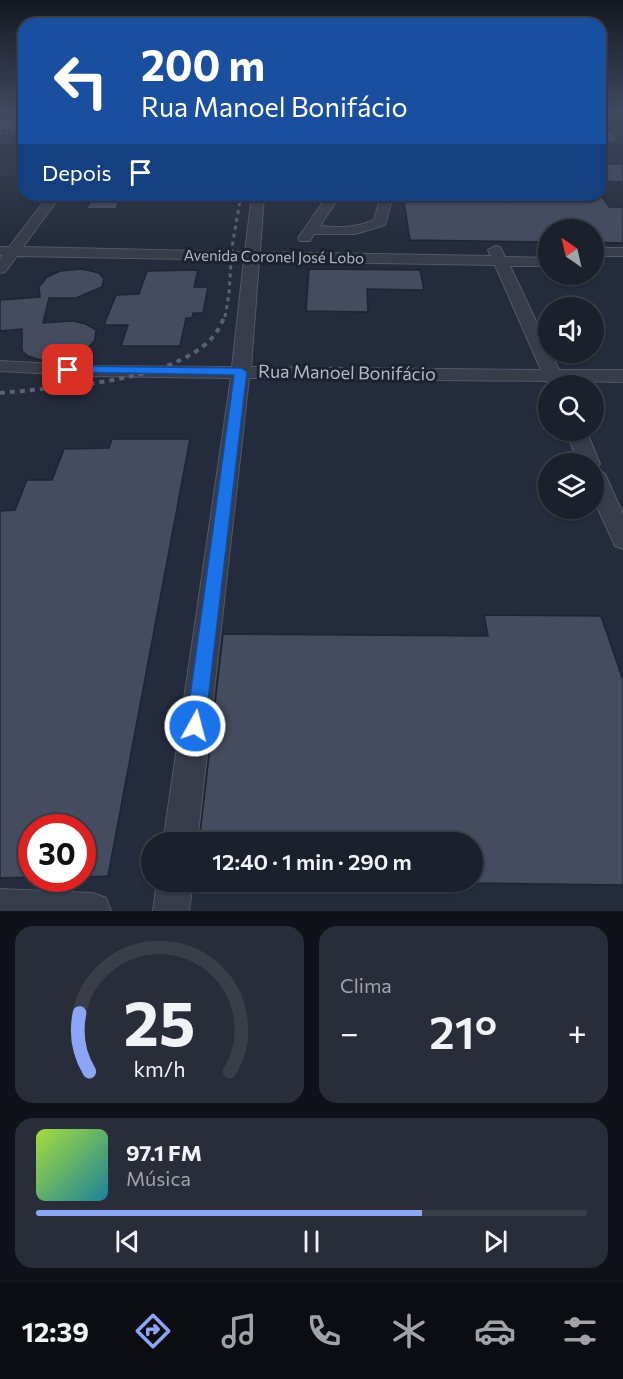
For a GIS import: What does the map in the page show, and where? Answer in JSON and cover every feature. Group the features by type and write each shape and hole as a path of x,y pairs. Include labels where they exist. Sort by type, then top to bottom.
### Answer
{"street":[{"path":"0,269 8,247 50,201"},
{"path":"181,832 241,372 257,201"},
{"path":"300,247 310,229 332,201"},
{"path":"310,229 336,232 367,229 380,222 385,201"},
{"name":"Avenida Coronel José Lobo","path":"8,247 497,255 538,252"},
{"name":"Avenida Coronel José Lobo","path":"251,251 300,247 497,255 538,261"},
{"path":"604,252 623,252"},
{"path":"497,255 552,375"},
{"path":"604,262 623,263"},
{"name":"Rua Manoel Bonifácio","path":"0,366 90,371 241,372 538,381"},
{"name":"Rua Manoel Bonifácio","path":"604,377 623,376"},
{"path":"604,497 623,540"},
{"path":"171,911 174,892"},
{"path":"0,907 93,911"}],"building":[{"path":"606,164 623,164 623,182 606,181"},
{"path":"91,201 120,201 116,209 86,209"},
{"path":"404,201 605,201 609,207 623,207 623,243 604,242 604,219 538,219 538,242 410,240"},
{"path":"82,269 99,273 104,279 102,287 76,298 49,298 43,323 72,321 86,324 96,330 95,340 87,349 63,359 40,360 22,351 22,329 0,331 0,300 40,297 39,287 47,277 60,271"},
{"path":"309,269 420,270 424,290 367,289 368,312 306,311"},
{"path":"198,270 194,287 208,287 203,313 193,313 192,318 186,318 180,346 121,346 128,325 104,325 116,295 139,294 147,271"},
{"path":"112,439 190,439 108,876 96,876 96,814 18,814 18,877 0,878 0,511 15,510 27,480 52,480 64,449 109,448"},
{"path":"484,615 601,616 623,680 623,885 483,883 483,832 200,832 223,634 488,636"}],"railway":[{"path":"225,317 232,247 240,201"},
{"path":"0,393 112,380 168,365 192,354 211,339 225,315"}],"route":[{"path":"68,370 241,372 195,726"}]}
